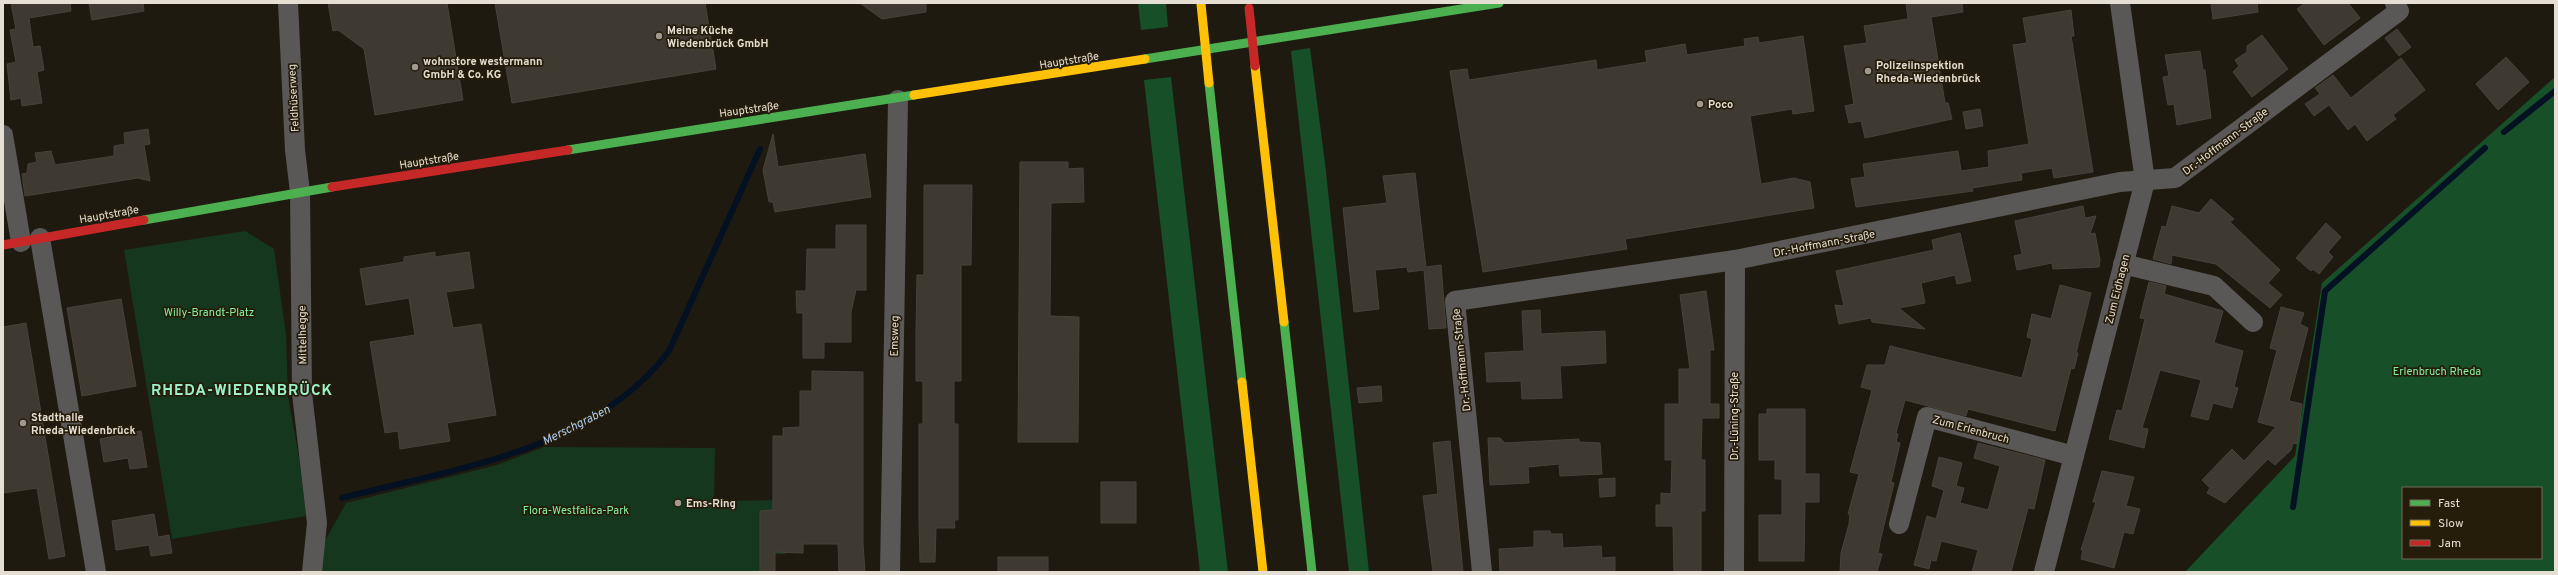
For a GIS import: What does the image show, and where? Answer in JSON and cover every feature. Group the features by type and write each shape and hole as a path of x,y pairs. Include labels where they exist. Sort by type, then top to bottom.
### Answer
{"main road":[{"name":"Hauptstraße","path":"12,243 300,192 744,121 898,100 1446,8 1499,3"},
{"path":"1201,4 1263,572"},
{"path":"1248,6 1312,572"}],"street":[{"name":"Feldhüserweg","path":"288,3 295,150 300,192"},
{"name":"Zum Eidhagen","path":"2044,572 2145,181 2120,3"},
{"name":"Dr.-Hoffmann-Straße","path":"1482,572 1455,301 1735,260 2120,182 2175,178 2399,11 2395,3"},
{"name":"Emsweg","path":"890,572 898,100"},
{"path":"3,134 12,243"},
{"name":"Mittelhegge","path":"300,192 302,393 317,523 312,572"},
{"path":"40,238 96,572"},
{"name":"Dr.-Lüning-Straße","path":"1734,572 1735,260"},
{"path":"2124,264 2214,286 2253,322"},
{"name":"Zum Erlenbruch","path":"1899,524 1927,418 2074,456"}],"green space":[{"path":"1138,3 1166,3 1168,27 1141,30"},
{"path":"1310,48 1325,163 1369,572 1349,572 1291,51"},
{"path":"1171,77 1228,572 1200,572 1144,80"},
{"name":"Erlenbruch Rheda","path":"2555,77 2554,572 2185,572 2295,456 2322,283"},
{"name":"Willy-Brandt-Platz","path":"245,231 274,249 286,335 288,396 300,463 306,516 172,539 124,250"},
{"name":"Flora-Westfalica-Park","path":"544,447 715,448 714,501 785,500 786,554 775,554 775,572 320,572 322,546 346,503 497,465"}],"building":[{"path":"11,3 70,3 71,11 29,18 33,47 40,46 44,70 37,72 42,103 22,106 21,98 11,100 7,64 16,62 10,30 16,29"},
{"path":"89,3 143,3 144,11 92,20"},
{"name":"wohnstore westermann GmbH & Co. KG","path":"328,3 447,3 463,100 375,115 364,49 338,30 333,31"},
{"path":"495,3 705,3 716,69 512,103"},
{"path":"860,3 926,3 926,12 882,19"},
{"path":"1906,3 1962,3 1963,12 1931,17 1945,103 1948,103 1952,119 1865,138 1861,121 1849,123 1845,106 1854,104 1844,46 1867,43 1864,26 1908,19"},
{"path":"2211,3 2257,3 2258,12 2213,19"},
{"path":"2305,3 2348,3 2360,18 2324,45 2297,9"},
{"path":"2071,10 2074,36 2071,36 2093,172 2054,178 2052,168 2021,173 2022,180 1972,188 1973,191 1856,207 1851,179 1865,177 1863,164 1958,151 1961,171 1989,167 1988,151 2029,144 2013,45 2027,43 2023,18"},
{"path":"2397,29 2411,47 2399,56 2385,38"},
{"path":"2262,35 2288,69 2252,97 2233,72 2239,66 2235,60 2247,52 2247,46"},
{"path":"1803,36 1814,111 1793,114 1792,109 1750,116 1761,184 1794,178 1810,182 1814,208 1625,239 1627,249 1483,272 1450,71 1467,69 1469,80 1596,60 1597,70 1647,62 1645,51 1685,44 1687,55 1745,46 1744,39 1758,37 1759,43"},
{"path":"2200,51 2203,70 2205,70 2211,118 2177,125 2174,104 2168,105 2163,77 2169,76 2165,55"},
{"path":"2506,57 2529,82 2498,110 2476,84"},
{"path":"2401,58 2425,90 2393,115 2396,119 2367,141 2355,124 2348,130 2329,105 2314,116 2305,104 2320,94 2315,88 2333,75 2351,98"},
{"path":"1980,109 1983,126 1966,129 1963,112"},
{"path":"148,129 150,144 144,145 150,181 138,178 25,196 22,174 27,173 28,164 37,162 35,153 51,151 55,165 114,156 114,146 125,144 124,133"},
{"path":"773,134 778,167 865,154 871,197 775,212 773,202 769,202 763,170"},
{"path":"1020,162 1068,162 1068,169 1083,168 1084,202 1051,203 1050,316 1079,317 1078,442 1018,442"},
{"path":"1415,173 1426,267 1441,265 1446,328 1429,329 1424,270 1408,272 1407,267 1375,270 1379,309 1354,312 1343,208 1387,203 1383,176"},
{"path":"924,185 972,185 971,265 961,265 961,381 954,381 954,424 958,424 958,520 954,520 955,528 936,528 935,562 920,562 919,424 923,424 923,381 916,381 916,332 917,275 924,275"},
{"path":"2211,199 2234,219 2230,222 2280,270 2268,283 2282,295 2270,308 2216,264 2172,255 2171,264 2153,259 2162,226 2166,227 2172,206 2199,213"},
{"path":"2083,206 2085,218 2096,216 2090,234 2095,233 2100,260 2099,267 2053,269 2052,263 2017,270 2014,256 2022,254 2015,221"},
{"path":"2326,223 2341,237 2328,252 2333,257 2319,274 2313,269 2311,271 2296,258"},
{"path":"836,225 866,225 866,290 856,290 851,312 851,342 824,342 824,358 803,358 803,313 797,313 796,291 806,291 807,249 836,249"},
{"path":"1960,233 1971,281 1957,284 1955,275 1921,283 1925,303 1899,308 1925,329 1872,322 1871,318 1839,324 1835,305 1844,306 1836,271 1934,250 1932,240"},
{"path":"435,252 435,257 469,252 474,288 446,292 453,328 481,324 496,415 447,423 450,441 400,449 398,431 385,433 370,342 415,335 409,298 366,305 360,269 404,262 404,257"},
{"path":"2149,282 2166,286 2164,294 2223,311 2214,343 2243,351 2234,387 2238,388 2232,408 2213,403 2208,420 2191,416 2201,380 2160,370 2142,428 2148,429 2144,448 2109,439 2117,410 2122,411 2134,364 2145,319 2140,318"},
{"path":"2060,285 2091,293 2076,353 2078,353 2074,369 2071,368 2055,431 1968,409 1966,416 1905,400 1896,433 1898,434 1896,442 1900,443 1891,482 1894,483 1878,553 1882,554 1877,572 1840,572 1841,553 1849,524 1850,514 1848,514 1859,474 1850,472 1872,390 1861,387 1867,365 1885,365 1890,346 2022,378 2032,339 2027,337 2032,314 2051,319"},
{"path":"1706,291 1714,350 1710,350 1710,404 1719,404 1719,418 1702,418 1701,460 1705,460 1705,511 1701,511 1701,572 1674,572 1673,526 1656,526 1656,505 1661,505 1661,493 1671,494 1672,460 1665,460 1665,404 1679,404 1679,369 1690,369 1680,295"},
{"path":"121,299 136,386 82,396 67,308"},
{"path":"2281,307 2304,313 2300,324 2308,328 2289,401 2302,404 2297,444 2293,443 2291,450 2275,465 2268,459 2225,503 2207,493 2210,488 2202,480 2232,449 2244,461 2276,427 2258,422 2277,350 2270,348"},
{"path":"1540,310 1541,334 1605,331 1606,363 1560,366 1562,398 1522,399 1521,381 1487,382 1485,353 1524,351 1522,311"},
{"name":"Stadthalle Rheda-Wiedenbrück","path":"26,323 65,556 49,559 37,488 3,493 3,327"},
{"path":"812,371 863,372 863,544 865,572 839,572 838,544 803,544 803,553 775,552 775,572 760,572 760,511 773,510 773,436 783,436 783,428 800,427 800,391 812,391"},
{"path":"1381,386 1382,401 1359,403 1357,388"},
{"path":"1767,409 1805,409 1805,474 1819,474 1819,502 1805,502 1804,561 1759,561 1759,515 1782,515 1782,479 1775,479 1775,460 1759,460 1759,414 1767,414"},
{"path":"141,431 147,467 130,469 128,458 104,462 100,439"},
{"path":"1488,438 1500,438 1505,443 1579,439 1579,442 1600,443 1602,474 1560,476 1559,464 1528,467 1529,483 1490,485"},
{"path":"1450,441 1463,572 1433,572 1423,496 1438,494 1433,443"},
{"path":"1978,443 2045,460 2034,509 2028,508 2011,572 1972,572 1978,550 1941,541 1936,561 1931,560 1929,569 1914,565 1927,516 1936,519 1944,490 1932,486 1939,457 1962,463 1956,486 1964,488 1960,503 1988,510 2000,466 1974,458"},
{"path":"2102,471 2134,477 2126,506 2140,509 2133,534 2124,532 2114,568 2081,559 2083,550 2081,550 2096,502 2093,502"},
{"path":"1615,478 1615,496 1600,497 1599,479"},
{"path":"1101,482 1136,482 1136,523 1101,523"},
{"path":"154,514 158,537 169,535 172,553 151,556 149,545 116,550 112,521"},
{"path":"1534,531 1550,531 1551,534 1562,534 1563,548 1601,546 1602,558 1615,557 1615,572 1500,572 1499,549 1534,547"},
{"path":"998,557 1048,557 1048,572 998,572"}],"waterway":[{"path":"2504,132 2555,91"},
{"path":"2293,507 2325,291 2485,148"},
{"name":"Merschgraben","path":"342,498 476,465 520,451 562,434 602,412 638,385 669,351 760,149"}],"traffic: fast":[{"path":"1145,59 1499,3"},
{"path":"1209,83 1242,382"},
{"path":"568,150 914,95"},
{"path":"144,220 332,187"},
{"path":"1284,322 1312,572"}],"traffic: slow":[{"path":"1201,4 1209,83"},
{"path":"914,95 1145,59"},
{"path":"1255,66 1284,322"},
{"path":"1242,382 1263,572"}],"traffic: jam":[{"path":"1249,8 1255,66"},
{"path":"332,187 568,150"},
{"path":"3,245 144,220"}],"place":[{"name":"Meine Küche Wiedenbrück GmbH","path":"659,36"},
{"name":"wohnstore westermann GmbH & Co. KG","path":"415,67"},
{"name":"Polizeiinspektion Rheda-Wiedenbrück","path":"1868,71"},
{"name":"Poco","path":"1700,104"},
{"name":"Stadthalle Rheda-Wiedenbrück","path":"23,423"},
{"name":"Ems-Ring","path":"678,503"}],"district":[{"name":"RHEDA-WIEDENBRÜCK","path":"242,390"}]}
